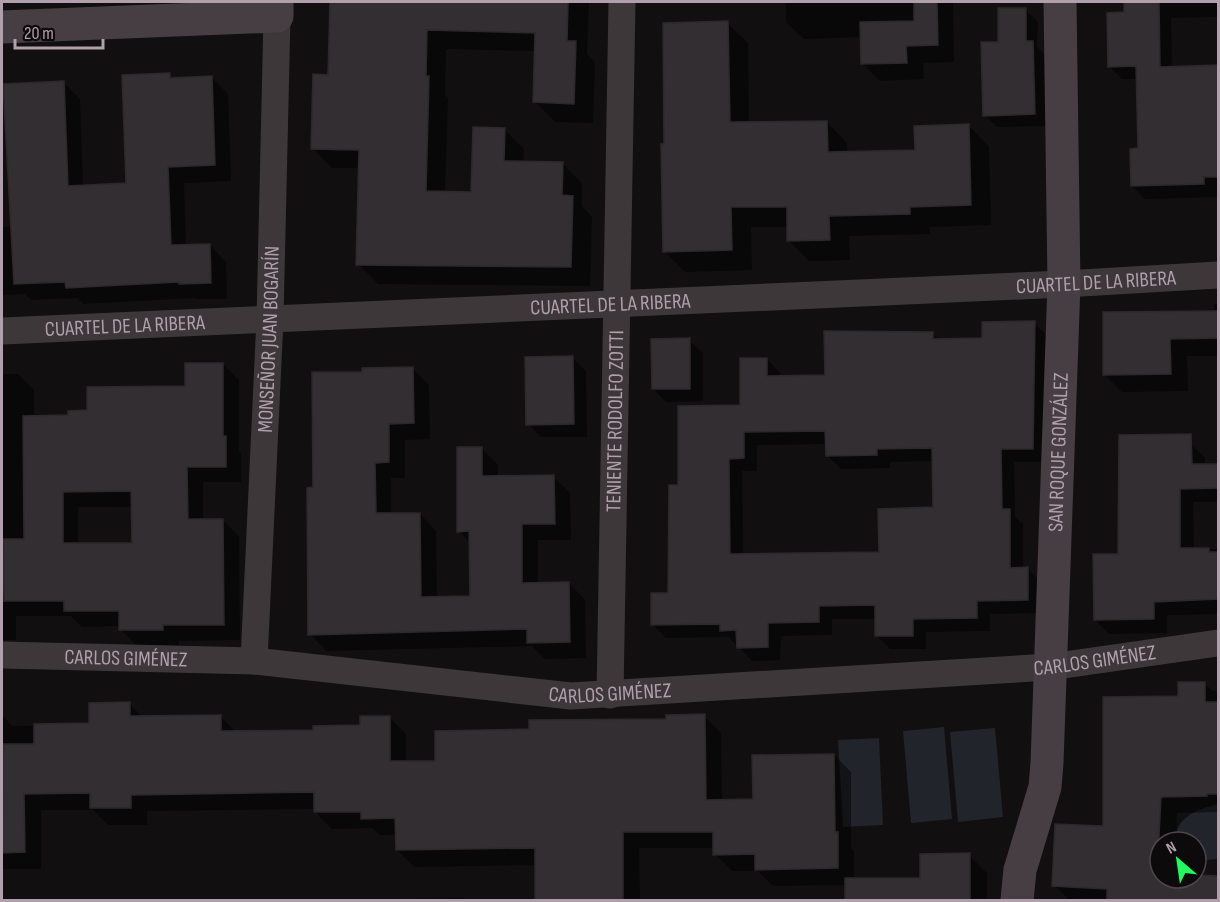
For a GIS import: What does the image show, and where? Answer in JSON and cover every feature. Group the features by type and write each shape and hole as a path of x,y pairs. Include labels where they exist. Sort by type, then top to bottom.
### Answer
{"street":[{"name":"TENIENTE RODOLFO ZOTTI","path":"610,695 622,2"},
{"name":"SAN ROQUE GONZÁLEZ","path":"1017,900 1020,870 1045,787 1047,763 1064,284 1060,2"},
{"name":"MONSEÑOR JUAN BOGARÍN","path":"2,27 277,9 270,319 254,661"},
{"name":"CUARTEL DE LA RIBERA","path":"2,331 1064,284 1218,275"},
{"name":"CARLOS GIMÉNEZ","path":"2,655 254,661 571,696 1050,667 1218,643"}],"shaded area":[{"path":"944,727 952,819 911,823 903,731"},
{"path":"995,728 1003,817 958,822 950,732"},
{"path":"879,738 883,825 843,827 838,740"},
{"path":"1218,804 1218,859 1208,860 1208,830 1178,830 1183,820 1203,808"}],"building":[{"path":"330,2 568,2 567,41 576,41 574,104 533,102 535,33 427,30 426,76 429,76 426,191 471,192 473,127 505,128 504,161 563,162 562,195 573,196 571,267 356,265 359,150 311,149 313,74 328,75"},
{"path":"914,2 937,2 938,45 906,46 907,63 861,64 860,22 914,21"},
{"path":"1124,2 1159,2 1160,67 1218,65 1218,177 1204,177 1204,184 1131,186 1130,149 1138,148 1136,66 1108,67 1107,13 1124,12"},
{"path":"998,8 1026,8 1026,41 1033,41 1035,114 983,116 981,42 998,42"},
{"path":"728,21 730,122 827,121 828,152 915,150 914,126 969,124 971,205 910,207 910,214 829,216 830,240 787,241 787,207 731,207 732,250 663,252 661,144 664,144 663,23"},
{"path":"170,73 170,78 212,76 215,165 168,167 171,245 210,244 211,283 179,284 179,282 66,288 65,282 14,284 3,84 64,81 68,186 126,183 122,75"},
{"path":"1218,311 1218,338 1170,339 1171,374 1103,375 1103,312"},
{"path":"1035,321 1033,449 1001,449 1002,509 1010,509 1010,568 1028,567 1028,600 977,601 977,618 913,619 913,636 875,636 875,605 819,606 819,622 768,623 768,647 737,648 736,630 720,631 720,624 651,625 651,593 668,593 669,485 678,485 678,406 740,405 740,358 767,358 767,376 825,375 824,331 933,332 933,339 982,338 982,322","holes":["825,431 826,456 877,455 877,449 932,448 933,507 878,509 879,552 730,554 729,459 744,458 744,432"]},
{"path":"690,338 690,389 652,389 651,339"},
{"path":"573,356 574,424 526,425 525,357"},
{"path":"185,363 223,363 223,436 226,436 226,467 187,467 188,519 223,519 224,625 163,625 163,630 119,630 119,611 64,611 64,601 4,601 3,539 24,539 23,416 68,415 68,411 87,410 87,387 185,386","holes":["131,491 132,543 63,543 63,492"]},
{"path":"413,367 414,423 389,424 389,462 375,463 376,513 420,513 421,597 470,596 469,531 457,532 457,447 482,447 482,476 554,475 555,524 522,524 522,583 569,582 570,642 527,643 527,629 308,635 307,488 313,487 312,372 362,372 362,368"},
{"path":"1191,434 1192,464 1218,464 1218,488 1180,489 1180,548 1209,548 1209,552 1218,552 1218,599 1154,602 1154,619 1094,620 1093,554 1118,554 1119,435"},
{"path":"1178,682 1205,682 1205,702 1218,702 1218,794 1161,797 1159,830 1148,830 1148,890 1208,890 1208,876 1218,876 1218,900 1107,900 1107,889 1052,886 1055,824 1103,826 1103,697 1178,696"},
{"path":"130,702 130,716 221,715 221,731 313,730 313,726 360,725 360,716 390,716 390,761 435,761 435,731 529,729 529,720 666,719 666,715 705,714 706,800 753,799 752,755 834,754 838,868 755,870 755,854 713,855 713,832 623,832 623,900 535,900 535,848 396,850 395,818 361,819 361,812 314,812 314,792 131,795 131,808 90,808 90,793 24,794 25,852 2,853 3,744 34,744 34,724 89,723 89,703"},
{"path":"970,853 970,900 845,900 845,878 920,878 920,854"}]}
